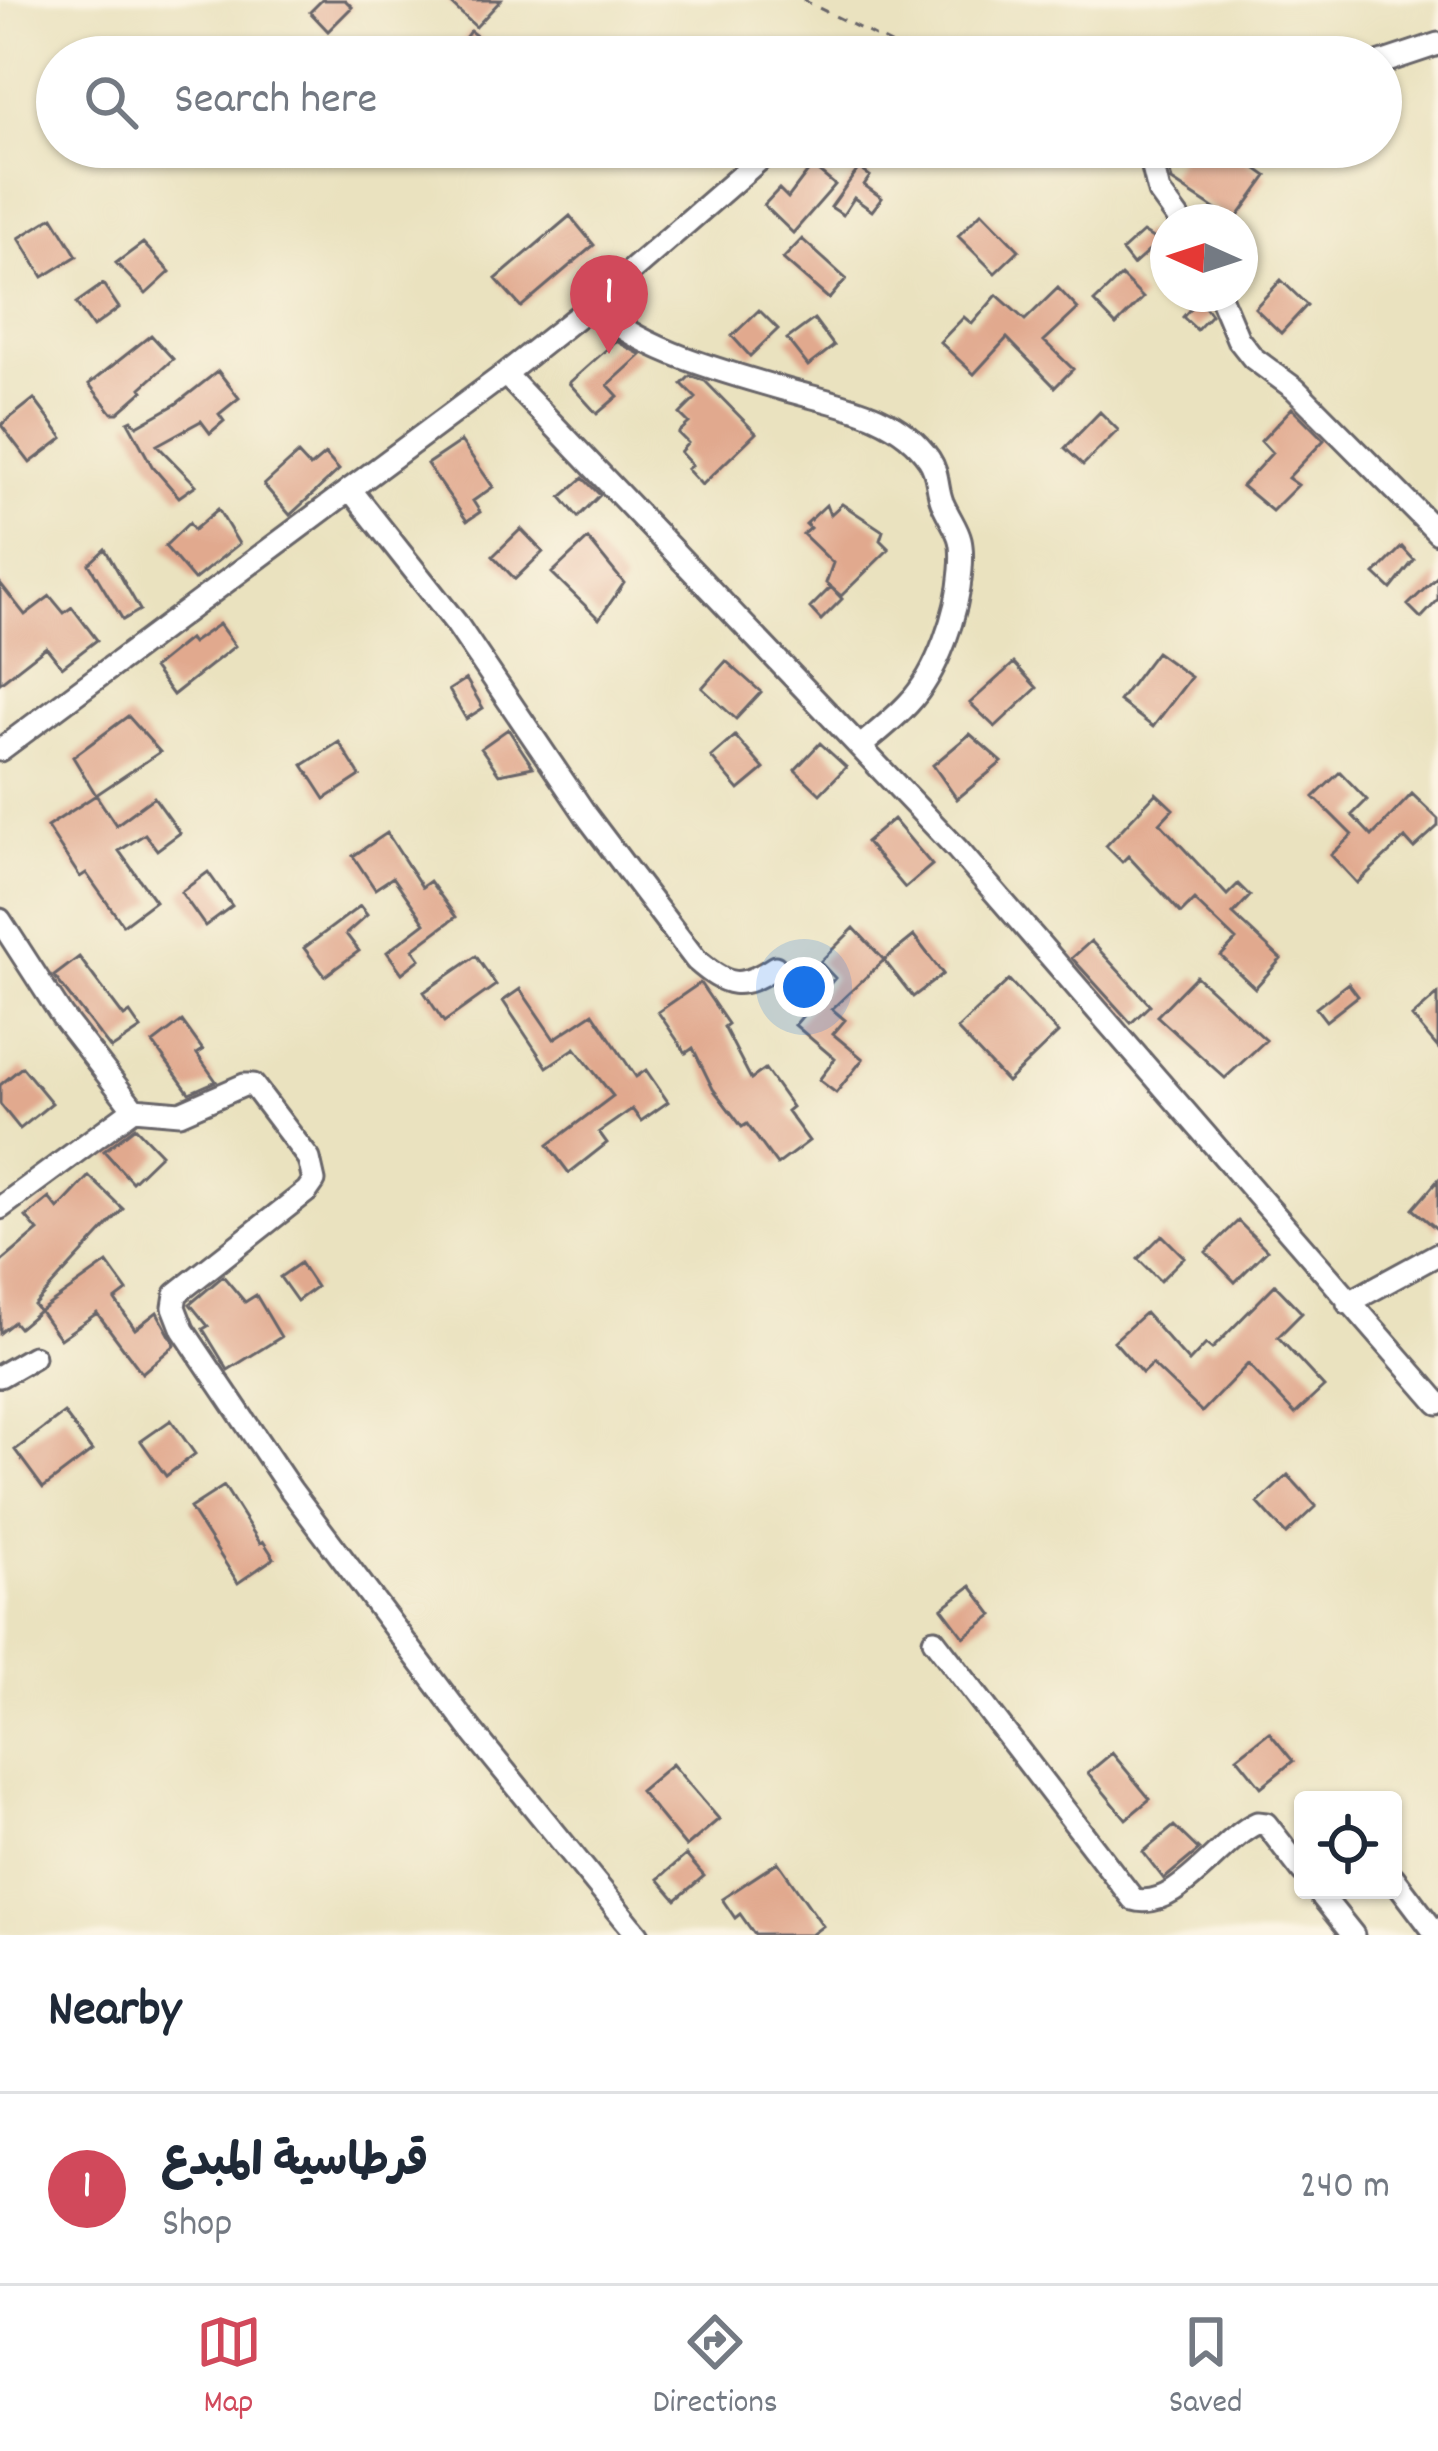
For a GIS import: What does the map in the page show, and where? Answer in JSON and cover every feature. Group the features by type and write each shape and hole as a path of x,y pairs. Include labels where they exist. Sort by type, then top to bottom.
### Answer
{"street":[{"path":"1402,57 1438,44"},
{"path":"0,751 505,374 750,168"},
{"path":"1154,168 1168,204"},
{"path":"592,305 615,327 682,355 871,412 926,455 940,478 943,504 956,522 962,543 958,604 944,643 912,701 860,747"},
{"path":"1227,312 1253,358 1295,389 1438,532"},
{"path":"505,374 958,850 1438,1403"},
{"path":"350,489 457,623 586,815 696,960 718,980 734,984 758,979 775,968"},
{"path":"0,920 62,1016 134,1109 180,1113 253,1085 309,1159 314,1181 307,1191 176,1294 174,1307 183,1330 291,1490 471,1730 638,1935"},
{"path":"0,1208 134,1109"},
{"path":"1348,1303 1438,1254"},
{"path":"0,1376 33,1358"},
{"path":"934,1640 1133,1900 1166,1898 1257,1823 1266,1824 1294,1860"},
{"path":"1402,1889 1437,1935"},
{"path":"1324,1899 1353,1935"}],"path":[{"path":"803,0 875,36"}],"building":[{"path":"322,0 345,0 352,7 328,31 310,12"},
{"path":"447,0 501,0 476,27"},
{"path":"810,168 835,185 793,233 764,205 779,189 788,198"},
{"path":"859,168 870,176 864,185 882,198 872,211 854,198 843,215 831,207"},
{"path":"1173,168 1256,168 1267,176 1247,204 1207,204 1172,181"},
{"path":"982,212 1019,250 995,273 958,236"},
{"path":"570,216 594,245 521,307 496,279"},
{"path":"53,217 77,256 43,277 19,238"},
{"path":"1143,232 1150,236 1150,250 1133,265 1122,251"},
{"path":"802,239 846,279 829,299 783,259"},
{"path":"143,243 170,272 146,294 116,263"},
{"path":"1121,276 1143,298 1116,325 1094,302"},
{"path":"1281,280 1307,305 1281,333 1258,311 1258,305"},
{"path":"103,284 119,308 93,327 76,303"},
{"path":"1058,288 1078,309 1044,341 1073,369 1055,387 1007,338 974,374 940,342 964,317 972,324 997,295 1025,320"},
{"path":"759,310 778,329 750,356 732,336"},
{"path":"1187,312 1211,315 1197,330 1183,317"},
{"path":"814,319 834,346 808,366 787,339"},
{"path":"151,335 173,359 143,391 112,413 89,384"},
{"path":"616,341 641,355 608,385 618,396 597,414 569,383"},
{"path":"218,371 239,398 219,414 224,421 210,433 201,421 157,445 196,485 179,497 152,466 128,422 137,426 176,404"},
{"path":"690,376 705,381 756,433 702,485 687,469 692,465 680,452 688,443 678,433 689,423 680,414 696,398 682,384"},
{"path":"34,399 63,438 30,463 1,425"},
{"path":"1292,408 1324,440 1288,478 1298,485 1272,511 1242,486 1272,453 1261,441"},
{"path":"1100,412 1118,430 1083,465 1065,448"},
{"path":"461,441 493,487 473,501 480,512 467,521 427,464"},
{"path":"298,454 310,467 325,454 339,470 290,515 264,485"},
{"path":"583,478 600,495 578,517 561,497"},
{"path":"842,504 883,531 880,540 889,549 841,596 826,583 833,563 803,534 810,528 806,524 826,505 830,515"},
{"path":"218,509 239,544 194,580 165,546 189,523 194,530"},
{"path":"521,529 543,552 515,579 493,556"},
{"path":"588,539 624,583 599,619 552,573"},
{"path":"1402,547 1414,560 1391,589 1375,574"},
{"path":"105,549 140,610 123,620 89,564"},
{"path":"1438,576 1438,600 1421,618 1408,605"},
{"path":"0,583 25,615 50,596 64,613 72,607 97,640 62,667 46,647 0,683"},
{"path":"831,587 842,599 821,620 810,608"},
{"path":"219,624 235,646 173,695 153,668 189,639 192,643"},
{"path":"1156,652 1191,677 1153,727 1119,701"},
{"path":"726,661 761,692 736,719 702,688"},
{"path":"1014,663 1037,688 995,727 970,703"},
{"path":"466,679 483,708 466,719 449,690"},
{"path":"128,716 160,752 96,795 73,757"},
{"path":"508,729 533,767 499,774 481,748"},
{"path":"970,734 1002,762 957,799 933,765"},
{"path":"735,736 764,769 739,790 711,757"},
{"path":"339,742 360,776 325,799 303,765"},
{"path":"820,743 846,767 820,794 795,770"},
{"path":"1340,772 1367,800 1352,815 1372,836 1412,794 1438,819 1438,826 1414,848 1405,838 1357,883 1331,855 1352,835 1314,797"},
{"path":"1156,793 1173,809 1160,823 1227,895 1238,884 1250,896 1233,914 1281,959 1255,988 1221,956 1236,940 1194,900 1181,913 1128,856 1122,862 1106,846"},
{"path":"96,795 116,825 154,797 180,833 157,850 145,834 119,851 155,901 123,925 86,873 80,877 47,827"},
{"path":"893,819 932,865 905,888 866,842"},
{"path":"387,833 422,887 430,881 456,917 413,949 420,959 402,973 387,952 425,923 393,877 375,889 353,856"},
{"path":"208,872 232,906 205,926 181,892"},
{"path":"360,906 367,915 346,934 359,951 325,976 304,948"},
{"path":"854,928 884,960 832,1009 845,1020 833,1034 863,1059 836,1093 819,1080 835,1059 795,1025 835,978 820,962"},
{"path":"914,936 943,974 913,997 884,960"},
{"path":"1091,941 1150,1005 1131,1023 1072,958"},
{"path":"476,956 496,985 444,1022 424,992"},
{"path":"79,957 124,1017 130,1013 141,1029 111,1049 54,976"},
{"path":"1196,976 1266,1040 1225,1078 1157,1016"},
{"path":"1009,980 1058,1033 1007,1082 957,1029"},
{"path":"700,983 728,1024 724,1027 751,1079 765,1069 809,1141 777,1165 713,1089 693,1048 686,1053 658,1012"},
{"path":"1348,983 1358,996 1326,1021 1316,1008"},
{"path":"520,989 554,1039 593,1013 636,1077 646,1070 668,1102 641,1121 632,1109 599,1132 607,1143 569,1173 548,1145 613,1096 575,1048 547,1067 503,1001"},
{"path":"1438,994 1438,1048 1412,1017"},
{"path":"182,1021 203,1050 197,1054 216,1081 189,1093 153,1043"},
{"path":"22,1067 52,1103 20,1129 0,1104 0,1085"},
{"path":"135,1127 161,1154 132,1182 104,1151"},
{"path":"89,1176 123,1209 34,1305 39,1311 19,1328 14,1322 0,1333 0,1263 38,1231 26,1217 49,1198 58,1209"},
{"path":"1438,1180 1438,1230 1413,1209"},
{"path":"1238,1221 1267,1250 1235,1282 1206,1252"},
{"path":"1162,1235 1184,1257 1160,1281 1138,1259"},
{"path":"107,1263 127,1291 115,1300 135,1329 157,1312 175,1345 142,1373 97,1313 60,1339 40,1311"},
{"path":"300,1263 316,1287 297,1301 280,1277"},
{"path":"223,1276 245,1302 256,1295 281,1337 228,1370 203,1329 208,1326 190,1304"},
{"path":"1275,1285 1302,1313 1278,1337 1324,1387 1295,1414 1248,1364 1202,1412 1152,1364 1142,1373 1114,1341 1145,1313 1189,1362 1206,1344 1212,1349"},
{"path":"64,1413 92,1451 43,1488 15,1450"},
{"path":"171,1420 195,1454 166,1476 141,1441"},
{"path":"1288,1475 1316,1506 1286,1534 1258,1503"},
{"path":"224,1486 274,1558 238,1583 190,1508"},
{"path":"971,1586 993,1615 964,1637 942,1608"},
{"path":"1269,1732 1293,1761 1261,1787 1237,1757"},
{"path":"1112,1753 1150,1799 1126,1819 1088,1773"},
{"path":"672,1764 719,1819 686,1847 640,1791"},
{"path":"1174,1826 1199,1850 1164,1879 1143,1852"},
{"path":"686,1855 704,1876 676,1900 658,1879"},
{"path":"778,1862 823,1926 811,1935 755,1935 722,1899"}],"place":[{"name":"قرطاسية المبدع","path":"609,354"}]}
